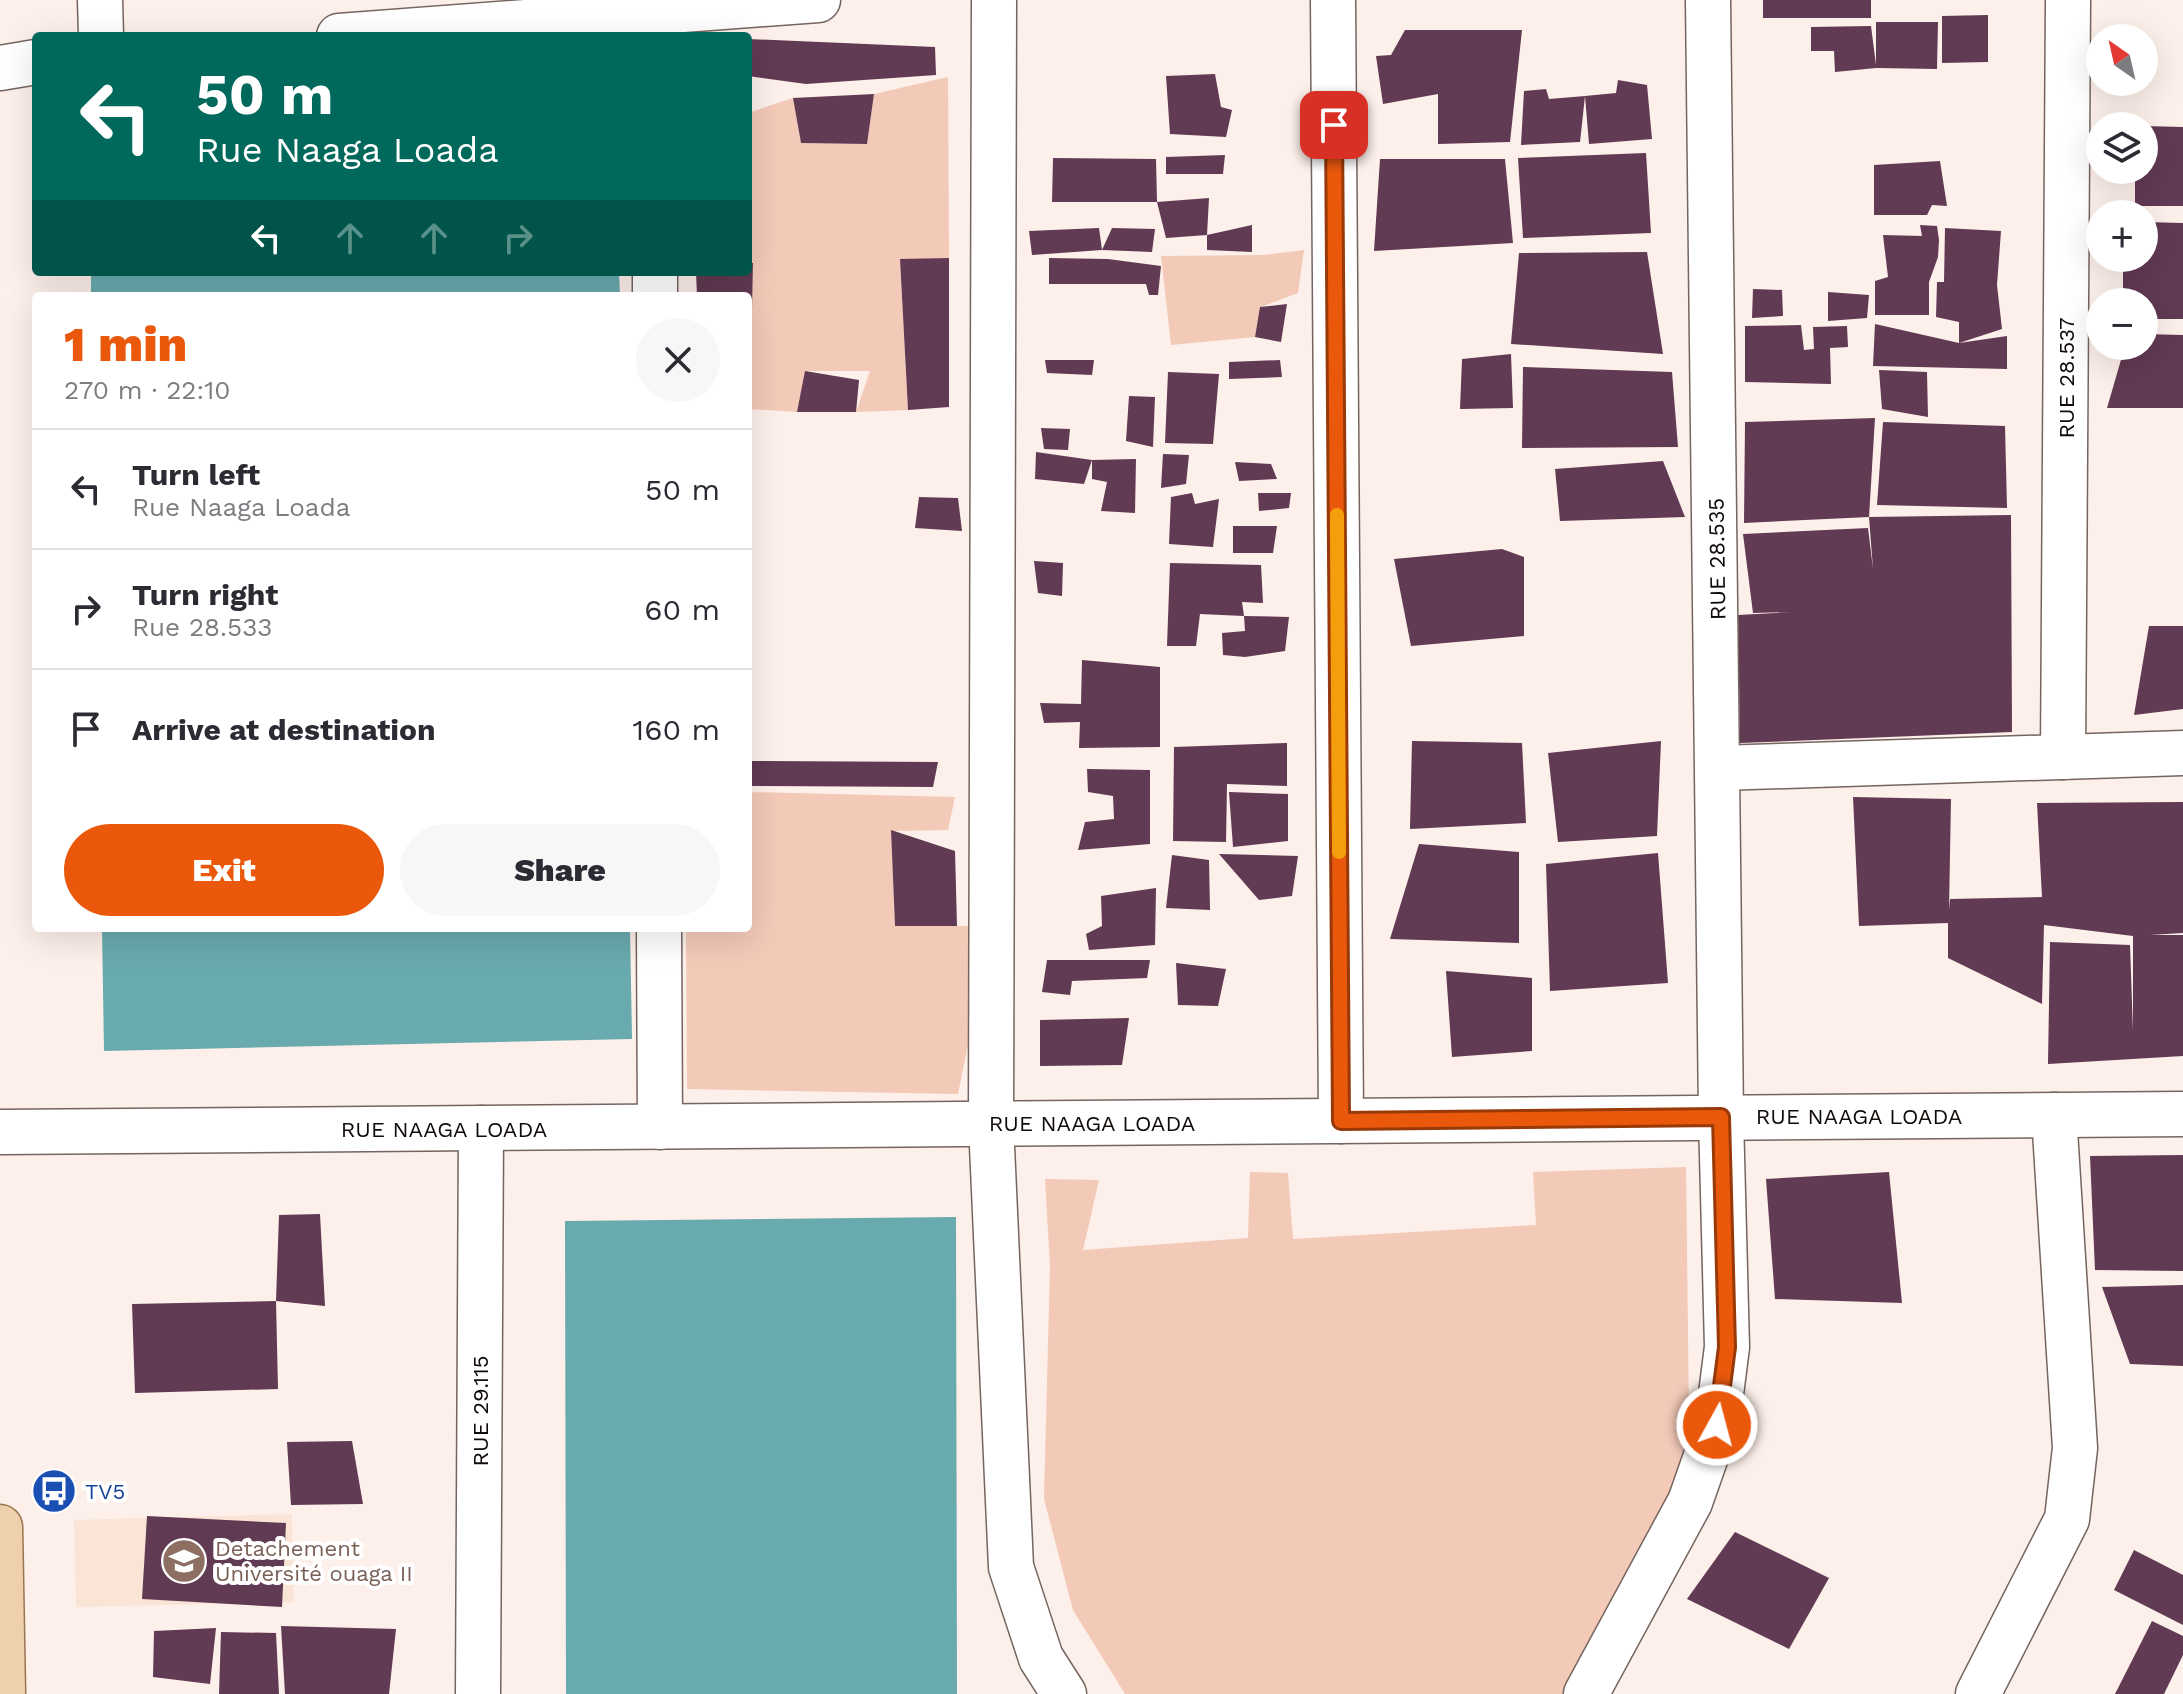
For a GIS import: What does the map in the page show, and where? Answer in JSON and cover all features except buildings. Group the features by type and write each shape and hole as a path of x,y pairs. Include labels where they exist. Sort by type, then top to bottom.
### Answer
{"main road":[{"path":"0,1527 3,1694"}],"street":[{"path":"100,0 101,32"},
{"path":"444,32 654,24 818,0"},
{"path":"994,0 991,1124 1011,1567 1041,1658 1064,1694"},
{"path":"1333,0 1341,1121"},
{"name":"RUE 28.535","path":"1586,1694 1690,1502 1717,1425 1727,1347 1721,1117 1720,768 1708,0"},
{"name":"RUE 28.537","path":"2063,757 2068,0"},
{"path":"0,68 32,63"},
{"path":"1720,768 2183,753"},
{"path":"659,932 660,1127"},
{"name":"RUE NAAGA LOADA","path":"0,1132 2183,1114"},
{"path":"1978,1694 2067,1519 2075,1448 2054,1115"},
{"name":"RUE 29.115","path":"478,1694 481,1128"}],"shaded area":[{"path":"948,77 949,258 900,260 908,410 856,412 870,371 806,371 797,412 752,409 752,112 793,98 801,143 867,144 874,94"},
{"path":"1304,250 1298,293 1261,307 1255,337 1171,345 1161,256 1264,255"},
{"path":"752,792 955,797 948,830 891,831 895,926 992,926 958,1094 687,1089 686,932 752,932"},
{"path":"1686,1167 1690,1502 1575,1694 1125,1694 1073,1610 1044,1499 1050,1266 1045,1179 1099,1180 1083,1250 1248,1238 1250,1172 1288,1173 1293,1239 1536,1225 1533,1172"},
{"name":"Detachement Université ouaga II","path":"292,1514 294,1602 76,1607 74,1520"}],"water":[{"path":"91,276 619,276 620,292 91,292"},
{"path":"102,932 630,932 632,1039 104,1051"},
{"path":"956,1217 957,1694 566,1694 565,1221"}],"slow traffic":[{"path":"1337,515 1339,852"}],"place":[{"name":"TV5","path":"54,1491"},
{"name":"Detachement Université ouaga II","path":"184,1561"}],"route":[{"path":"1334,125 1341,1121 1721,1117 1727,1347 1717,1425"}]}
